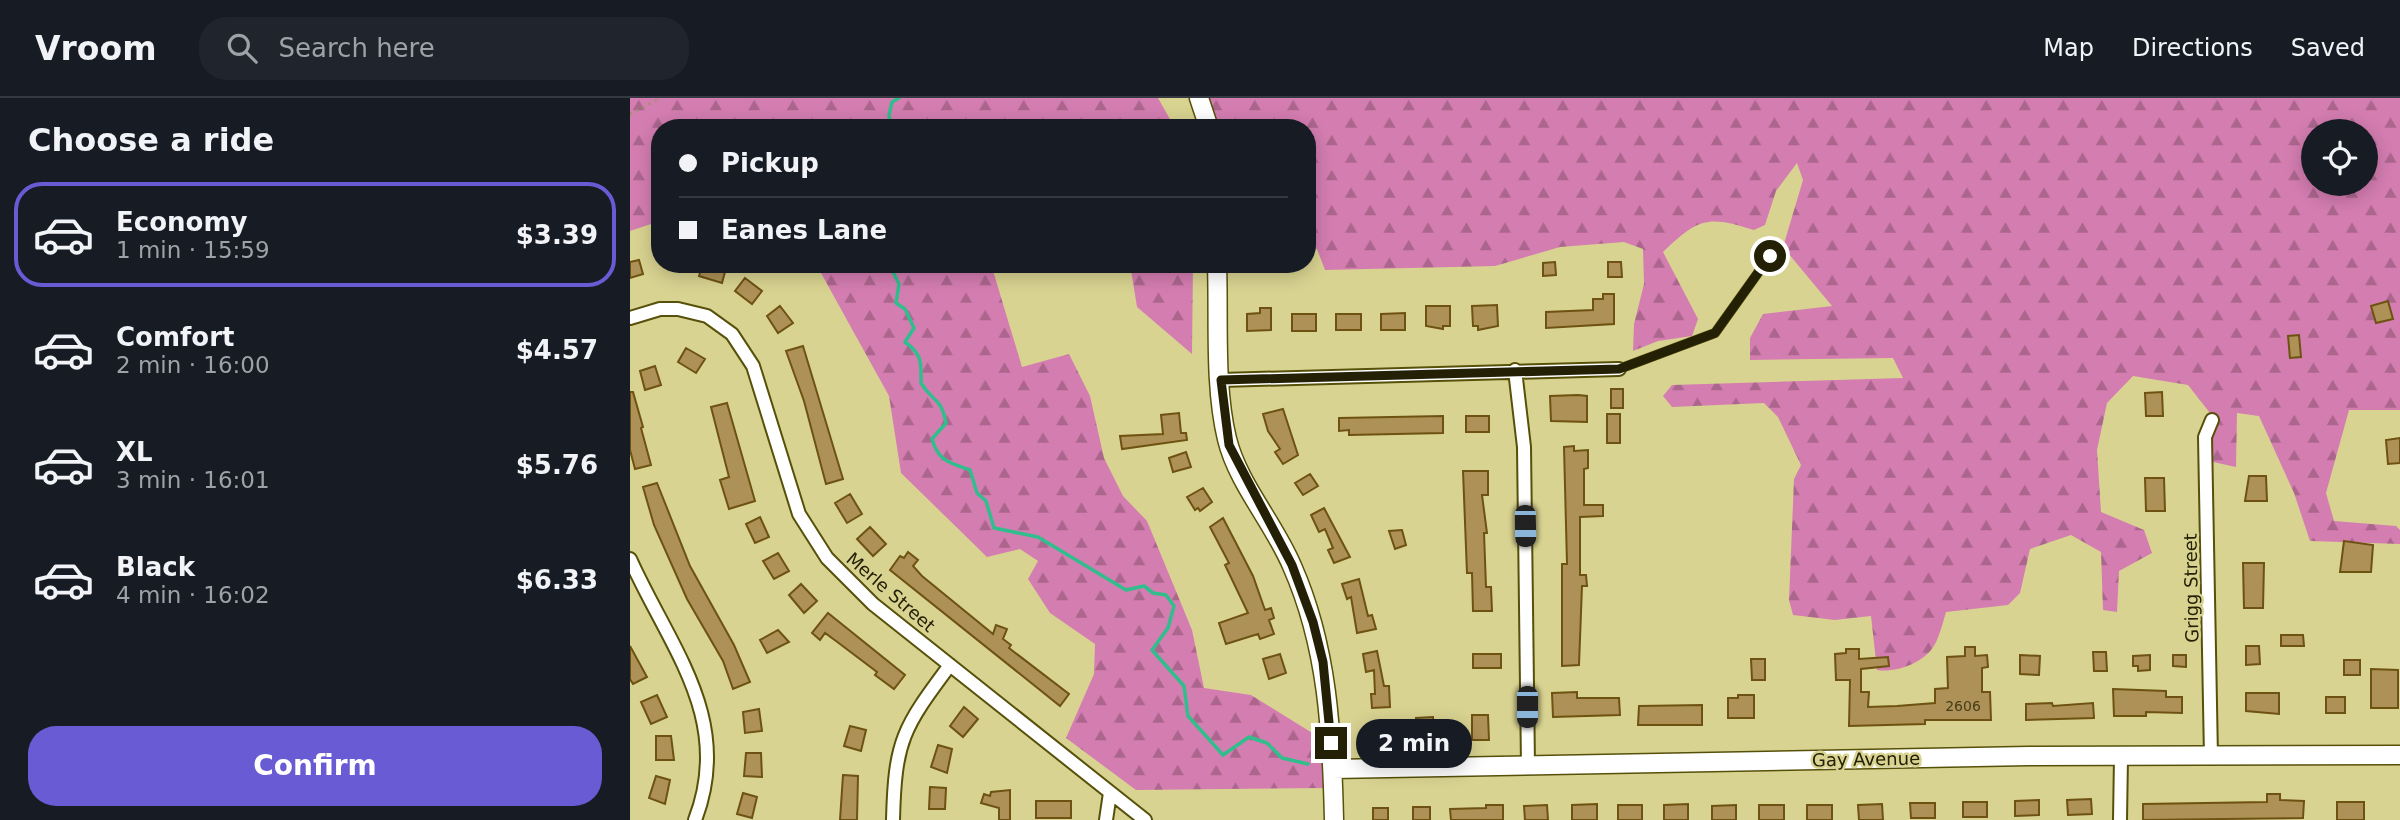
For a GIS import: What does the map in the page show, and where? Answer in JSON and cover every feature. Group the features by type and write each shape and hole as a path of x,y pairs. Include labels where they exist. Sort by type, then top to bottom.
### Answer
{"street":[{"path":"1199,98 1206,119"},
{"path":"1217,273 1221,380 1229,445 1292,565 1313,622 1323,662 1333,769 1334,820"},
{"name":"Merle Street","path":"630,318 647,311 678,309 707,316 732,334 753,366 788,485 815,543 856,589 1145,820"},
{"path":"1221,380 1619,369"},
{"path":"1515,370 1524,447 1528,765"},
{"name":"Grigg Street","path":"2211,757 2205,437 2212,420"},
{"path":"630,559 688,674 706,722 709,761 706,787 695,820"},
{"path":"893,820 896,758 901,741 908,724 950,665"},
{"name":"Gay Avenue","path":"1333,769 2400,755"},
{"path":"2120,820 2121,757"},
{"path":"1106,820 1110,793"}],"lane":[{"path":"1619,369 1715,333 1770,256"}],"path":[{"path":"630,114 661,98"}],"green space":[{"path":"630,98 1158,98 1170,119 651,119 651,224 630,231"},
{"path":"1207,98 2400,98 2400,410 2349,410 2326,493 2334,521 2396,526 2400,530 2400,544 2310,541 2294,493 2259,416 2237,413 2236,467 2213,462 2210,413 2188,385 2133,376 2107,403 2097,450 2101,512 2144,530 2152,553 2119,571 2117,612 2103,610 2101,552 2071,535 2030,549 2020,593 2008,605 1946,612 1937,640 1930,651 1901,668 1877,670 1871,616 1835,620 1793,615 1789,600 1794,479 1801,465 1778,417 1764,403 1672,407 1663,396 1672,385 1903,378 1893,358 1750,360 1750,338 1763,314 1832,306 1783,247 1803,180 1797,163 1776,191 1765,225 1754,230 1725,222 1704,223 1686,232 1663,252 1698,319 1692,336 1658,341 1633,351 1634,324 1644,284 1643,249 1624,242 1560,247 1495,266 1325,270 1316,249 1316,119 1214,119"},
{"path":"821,273 994,273 1022,367 1069,354 1090,396 1104,458 1123,496 1147,521 1192,630 1204,688 1251,695 1322,739 1325,788 1136,790 1066,738 1094,674 1095,644 1050,613 1028,579 1038,561 1020,549 987,557 901,473 889,396"},
{"path":"1131,273 1193,273 1192,354 1137,307"}],"building":[{"path":"639,260 643,274 630,278 630,262"},
{"path":"1555,262 1556,275 1543,276 1543,263"},
{"path":"1608,262 1621,262 1622,277 1608,277"},
{"path":"700,273 725,273 722,283 699,276"},
{"path":"745,278 762,291 752,304 735,291"},
{"path":"1603,294 1614,294 1614,324 1546,328 1546,312 1593,310 1593,299 1603,299"},
{"path":"2388,301 2393,319 2376,323 2371,306"},
{"path":"1497,305 1498,326 1478,330 1478,326 1473,326 1472,306"},
{"path":"780,306 793,323 778,333 767,316"},
{"path":"1426,306 1450,306 1450,326 1443,326 1443,329 1426,326"},
{"path":"1260,308 1271,308 1271,330 1247,331 1247,314 1260,313"},
{"path":"1405,313 1405,330 1381,330 1381,314"},
{"path":"1292,314 1316,314 1316,331 1292,331"},
{"path":"1336,314 1361,314 1361,330 1336,330"},
{"path":"2299,335 2301,357 2290,358 2288,336"},
{"path":"803,346 843,479 826,484 804,401 786,351"},
{"path":"686,348 705,359 696,373 678,362"},
{"path":"655,366 661,385 645,390 640,371"},
{"path":"1611,389 1623,389 1623,408 1611,408"},
{"path":"630,392 633,392 651,465 635,469 630,450"},
{"path":"2162,392 2163,416 2146,416 2145,393"},
{"path":"1550,396 1587,396 1587,422 1551,421"},
{"path":"727,403 755,501 729,509 720,480 729,477 711,407"},
{"path":"1283,409 1298,455 1283,464 1275,452 1280,449 1268,431 1263,414"},
{"path":"1179,413 1181,433 1186,433 1187,440 1122,449 1120,436 1163,434 1161,415"},
{"path":"1607,414 1620,414 1620,443 1607,443"},
{"path":"1443,416 1443,433 1349,435 1349,430 1339,431 1339,418"},
{"path":"1466,416 1489,416 1489,432 1466,432"},
{"path":"2400,438 2400,463 2388,464 2386,440"},
{"path":"1574,446 1574,451 1588,450 1588,468 1584,469 1584,505 1603,505 1603,516 1580,517 1580,575 1586,575 1587,586 1582,586 1579,665 1562,666 1562,564 1567,564 1564,447"},
{"path":"1186,452 1191,467 1173,472 1169,458"},
{"path":"1463,471 1488,471 1488,495 1482,495 1487,533 1484,533 1486,587 1491,587 1492,611 1473,611 1472,573 1467,573"},
{"path":"1310,474 1318,486 1303,495 1295,483"},
{"path":"2249,476 2266,476 2267,501 2245,501"},
{"path":"2145,478 2164,478 2165,511 2146,511"},
{"path":"657,483 690,566 734,645 750,682 733,689 723,661 687,599 654,525 643,487"},
{"path":"1203,488 1212,502 1200,511 1198,508 1195,510 1187,497"},
{"path":"850,494 862,514 847,523 835,503"},
{"path":"1324,508 1350,557 1334,563 1328,550 1333,548 1325,529 1319,532 1311,515"},
{"path":"760,517 769,537 755,543 746,524"},
{"path":"1223,518 1253,576 1265,610 1271,608 1274,618 1269,620 1274,634 1260,639 1258,634 1226,644 1219,623 1248,613 1225,565 1229,563 1210,527"},
{"path":"870,527 886,544 873,556 857,539"},
{"path":"1402,530 1406,545 1395,549 1389,531"},
{"path":"2344,541 2373,545 2371,572 2340,572"},
{"path":"908,552 918,560 913,566 922,576 993,634 996,625 1007,629 1003,639 1011,645 1009,648 1069,694 1060,706 890,570 900,556 904,558"},
{"path":"778,553 789,571 774,579 763,561"},
{"path":"2243,563 2264,563 2263,608 2244,608"},
{"path":"1359,579 1368,616 1372,615 1376,629 1357,633 1351,597 1347,599 1342,584"},
{"path":"801,584 817,601 804,613 789,595"},
{"path":"828,613 905,675 894,689 875,675 877,672 825,633 820,640 812,633"},
{"path":"778,630 789,642 767,653 760,640"},
{"path":"2281,635 2303,635 2304,646 2281,646"},
{"path":"630,646 647,677 633,684 630,679"},
{"path":"2246,646 2259,646 2260,664 2246,665"},
{"path":"1965,647 1975,647 1975,656 1987,655 1988,667 1982,668 1982,692 1990,692 1991,720 1925,720 1925,724 1849,726 1850,680 1836,680 1835,654 1846,653 1846,649 1859,649 1859,659 1888,657 1889,666 1861,669 1861,692 1869,692 1868,707 1897,706 1935,703 1935,689 1948,688 1947,657 1965,656"},
{"path":"1377,651 1384,686 1389,686 1390,707 1372,708 1371,694 1375,694 1374,670 1366,672 1363,654"},
{"path":"2093,652 2106,652 2107,671 2094,671"},
{"path":"1280,654 1286,673 1269,679 1263,659"},
{"path":"1473,654 1501,654 1501,668 1473,668"},
{"path":"2020,655 2040,656 2039,675 2020,674"},
{"path":"2150,655 2150,670 2138,671 2138,666 2133,666 2133,656"},
{"path":"2173,655 2186,655 2186,667 2173,666"},
{"path":"1751,659 1765,659 1765,680 1752,680"},
{"path":"2344,660 2360,660 2360,675 2344,675"},
{"path":"2371,669 2398,670 2398,708 2371,708"},
{"path":"2113,689 2166,691 2166,697 2182,697 2182,713 2146,712 2146,716 2114,716"},
{"path":"1577,692 1577,698 1619,698 1620,715 1553,717 1552,693"},
{"path":"2246,693 2279,693 2279,714 2246,711"},
{"path":"657,695 667,717 651,724 641,702"},
{"path":"1738,695 1754,695 1754,718 1728,718 1728,698 1738,698"},
{"path":"2326,697 2345,697 2345,713 2326,713"},
{"path":"2052,703 2053,706 2093,703 2094,718 2026,720 2026,704"},
{"path":"1702,705 1702,725 1638,725 1639,706"},
{"path":"964,707 978,719 963,737 950,726"},
{"path":"759,709 762,731 745,733 743,712"},
{"path":"1472,715 1488,715 1489,740 1472,740"},
{"path":"1433,717 1434,736 1417,737 1416,718"},
{"path":"850,726 866,730 861,751 844,746"},
{"path":"1391,728 1392,743 1375,745 1373,730"},
{"path":"656,736 671,736 674,760 656,760"},
{"path":"938,745 952,749 947,773 931,767"},
{"path":"746,753 761,753 762,777 744,776"},
{"path":"843,775 858,776 857,820 840,820"},
{"path":"656,776 670,780 665,804 649,798"},
{"path":"930,787 946,788 945,809 929,809"},
{"path":"1010,790 1010,820 999,820 999,808 981,803 984,794 990,796 991,792"},
{"path":"743,793 757,797 752,818 737,814"},
{"path":"2267,794 2280,794 2280,800 2304,801 2303,818 2143,820 2143,804 2267,802"},
{"path":"2091,799 2092,814 2068,815 2067,800"},
{"path":"2039,800 2039,815 2015,816 2015,801"},
{"path":"1036,801 1071,801 1071,818 1036,818"},
{"path":"1963,802 1987,802 1987,817 1963,817"},
{"path":"2337,802 2364,802 2364,820 2337,820"},
{"path":"1910,803 1935,803 1935,818 1911,818"},
{"path":"1597,804 1597,820 1572,820 1572,805"},
{"path":"1688,804 1688,820 1664,820 1664,805"},
{"path":"1882,804 1883,820 1859,820 1858,805"},
{"path":"1486,805 1503,805 1503,820 1451,820 1450,809 1486,808"},
{"path":"1547,805 1548,820 1525,820 1524,806"},
{"path":"1618,805 1642,805 1642,820 1618,820"},
{"path":"1736,805 1736,820 1712,820 1712,806"},
{"path":"1759,805 1784,805 1784,820 1759,820"},
{"path":"1807,805 1832,805 1832,820 1807,820"},
{"path":"1413,807 1430,807 1430,820 1413,820"},
{"path":"1373,808 1388,808 1388,820 1373,820"}],"waterway":[{"path":"890,119 892,102 899,98"},
{"path":"894,273 899,284 896,303 905,309 914,328 905,342 920,360 921,383 939,403 944,414 946,423 932,439 941,457 970,470 977,493 986,501 994,528 1038,537 1126,590 1144,586 1153,593 1166,595 1174,606 1168,628 1152,650 1184,686 1188,716 1223,755 1249,737 1267,743 1282,758 1308,764"}],"route":[{"path":"1331,743 1323,662 1307,601 1279,537 1239,470 1229,445 1223,415 1221,380 1466,371 1619,369 1715,333 1770,256"}]}
